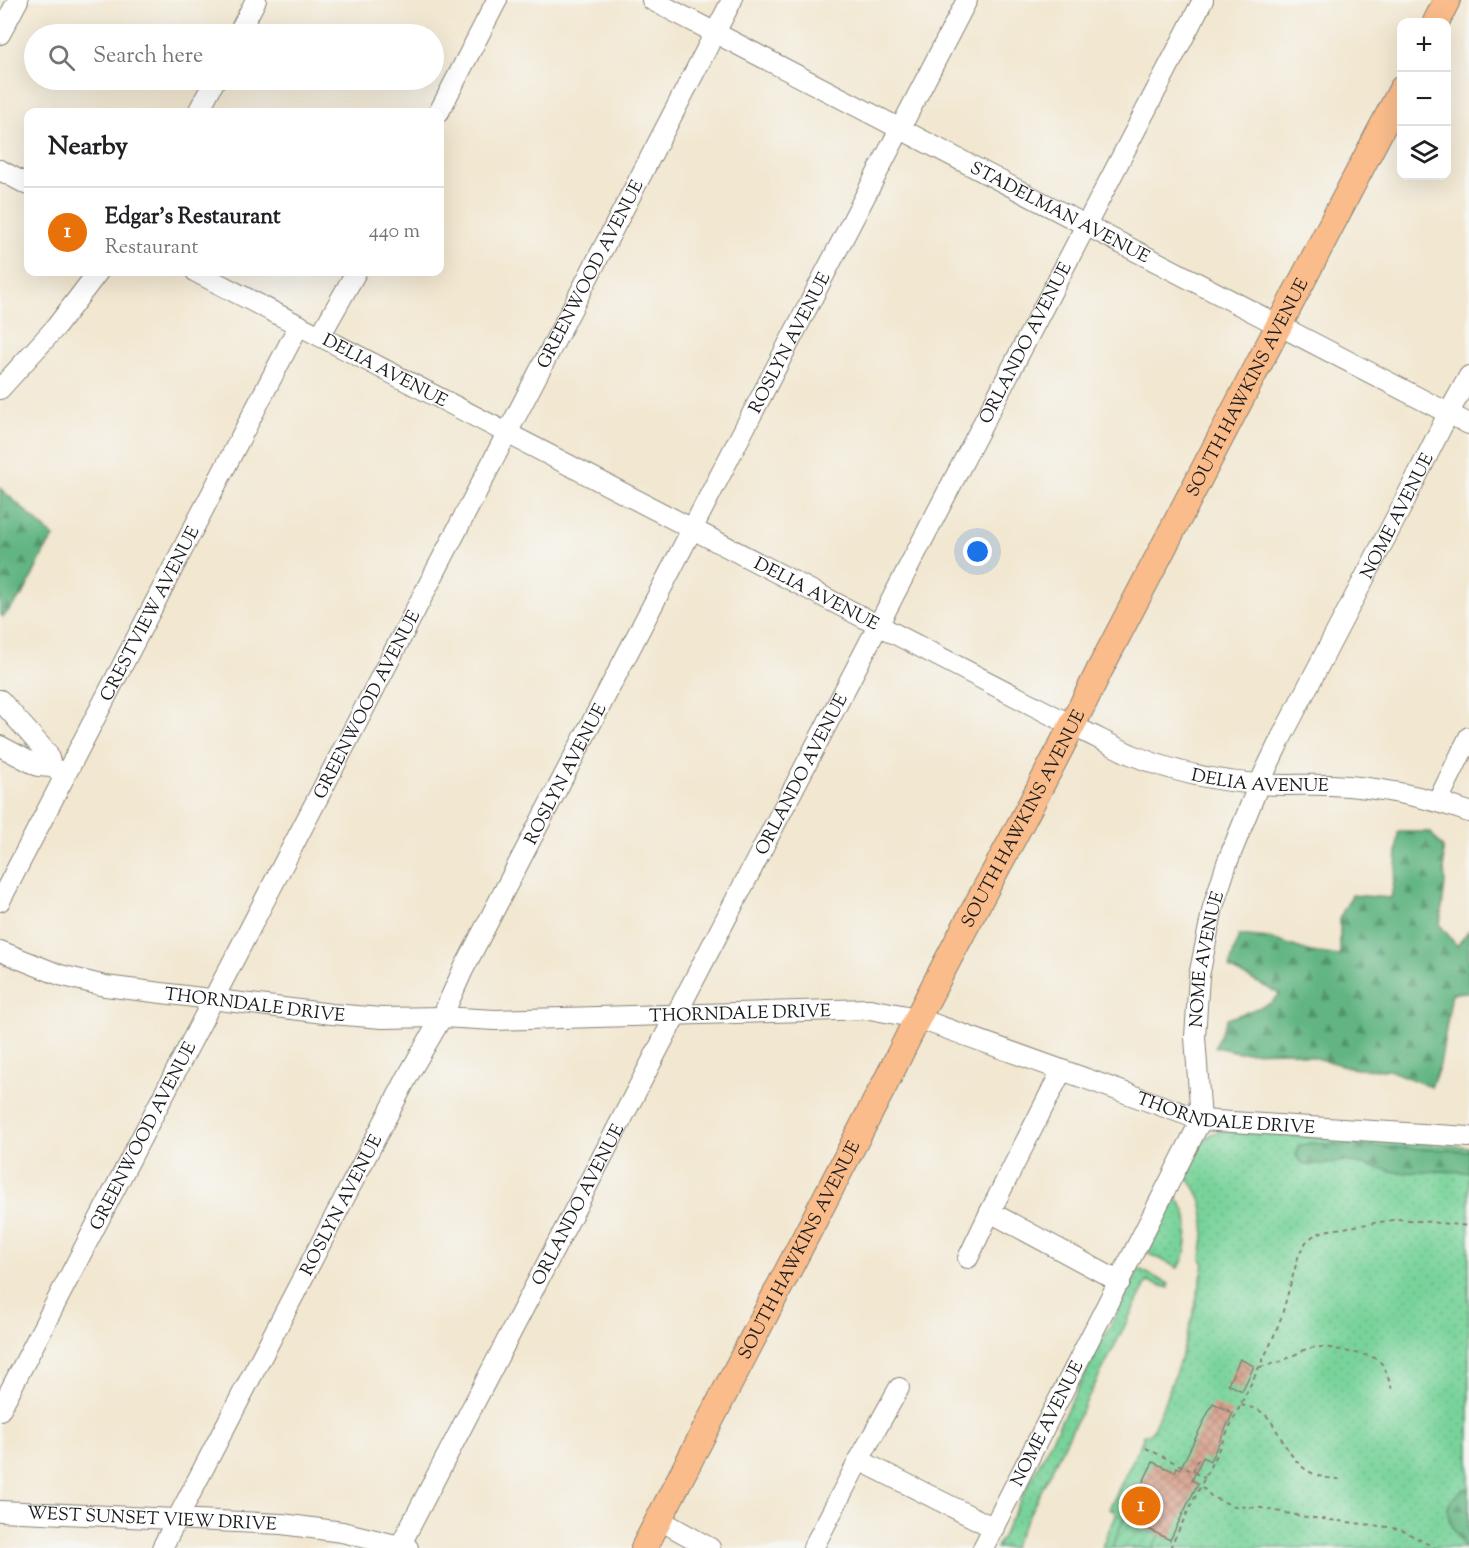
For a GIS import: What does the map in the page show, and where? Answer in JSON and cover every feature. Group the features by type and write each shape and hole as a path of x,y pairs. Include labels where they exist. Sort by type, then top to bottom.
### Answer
{"main road":[{"path":"1438,18 1447,0"},
{"name":"SOUTH HAWKINS AVENUE","path":"644,1548 917,1018 1073,726 1100,669 1397,97"}],"street":[{"path":"0,34 18,0"},
{"path":"243,24 256,0"},
{"path":"441,108 497,0"},
{"name":"STADELMAN AVENUE","path":"652,0 1469,424"},
{"name":"GREENWOOD AVENUE","path":"0,1410 732,0"},
{"name":"ROSLYN AVENUE","path":"162,1548 410,1072 441,1017 462,972 967,0"},
{"name":"ORLANDO AVENUE","path":"403,1547 675,1015 1203,0"},
{"path":"200,108 210,90"},
{"path":"0,170 24,183"},
{"path":"0,389 56,327 95,276"},
{"name":"DELIA AVENUE","path":"204,276 1131,754 1163,766 1208,777 1258,784 1368,787 1438,801 1469,812"},
{"path":"320,336 354,276"},
{"name":"CRESTVIEW AVENUE","path":"0,901 59,771 299,325"},
{"name":"NOME AVENUE","path":"984,1548 1201,1120 1195,1012 1204,940 1227,863 1258,784 1469,376"},
{"path":"0,700 47,753 59,771"},
{"path":"1438,801 1469,737"},
{"path":"0,746 38,766 59,771"},
{"name":"THORNDALE DRIVE","path":"0,951 82,982 214,1000 382,1018 441,1017 495,1020 870,1009 917,1018 1201,1120 1469,1137"},
{"path":"968,1258 1062,1070"},
{"path":"990,1212 1120,1282"},
{"path":"813,1548 899,1388"},
{"path":"859,1460 994,1528"},
{"name":"WEST SUNSET VIEW DRIVE","path":"0,1511 282,1524 342,1532 403,1547"},
{"path":"660,1520 710,1548"}],"path":[{"path":"1170,1548 1259,1368 1281,1318 1299,1254 1313,1236 1324,1231 1399,1219 1469,1226"},
{"path":"1259,1368 1280,1362 1308,1348 1325,1347 1370,1356 1378,1360 1384,1366 1392,1389"},
{"path":"1241,1405 1263,1413 1272,1422 1288,1453 1299,1466 1314,1475 1329,1479 1342,1479"},
{"path":"1146,1448 1205,1478"},
{"path":"1193,1471 1200,1455"},
{"path":"1201,1486 1212,1497 1227,1505 1388,1527 1402,1530 1436,1548"}],"green space":[{"path":"0,488 54,537 24,593 3,617 0,614"},
{"path":"1398,832 1430,832 1443,848 1445,883 1440,925 1457,946 1469,930 1469,992 1452,993 1440,1065 1431,1087 1389,1070 1356,1069 1289,1051 1238,1052 1215,1047 1227,1019 1271,1003 1280,994 1229,968 1239,935 1269,938 1311,952 1340,956 1340,917 1352,895 1391,898 1396,868"},
{"path":"1221,1131 1469,1147 1469,1548 1102,1548 1116,1516 1114,1511 1109,1509 1143,1435 1151,1433 1169,1391 1189,1330 1204,1264 1201,1259 1205,1226 1199,1196 1186,1177 1203,1142 1208,1136"},
{"path":"1310,1143 1469,1151 1469,1172 1401,1173 1345,1161 1310,1165 1301,1163 1296,1155 1298,1146"},
{"path":"1176,1197 1185,1211 1188,1226 1186,1250 1178,1268 1148,1251"},
{"path":"1139,1269 1169,1284 1169,1288 1147,1282 1012,1548 996,1548"},
{"path":"1463,1489 1469,1489 1469,1548 1465,1547 1456,1534 1448,1513 1450,1502"},
{"path":"1125,1517 1160,1535 1152,1548 1112,1548"}],"building":[{"path":"1240,1359 1254,1366 1242,1391 1228,1384"},
{"path":"1213,1403 1233,1413 1210,1461 1203,1457 1192,1480 1198,1483 1170,1540 1123,1516 1153,1462 1175,1472 1177,1467 1180,1469"}],"place":[{"name":"Edgar's Restaurant","path":"1141,1506"}]}
